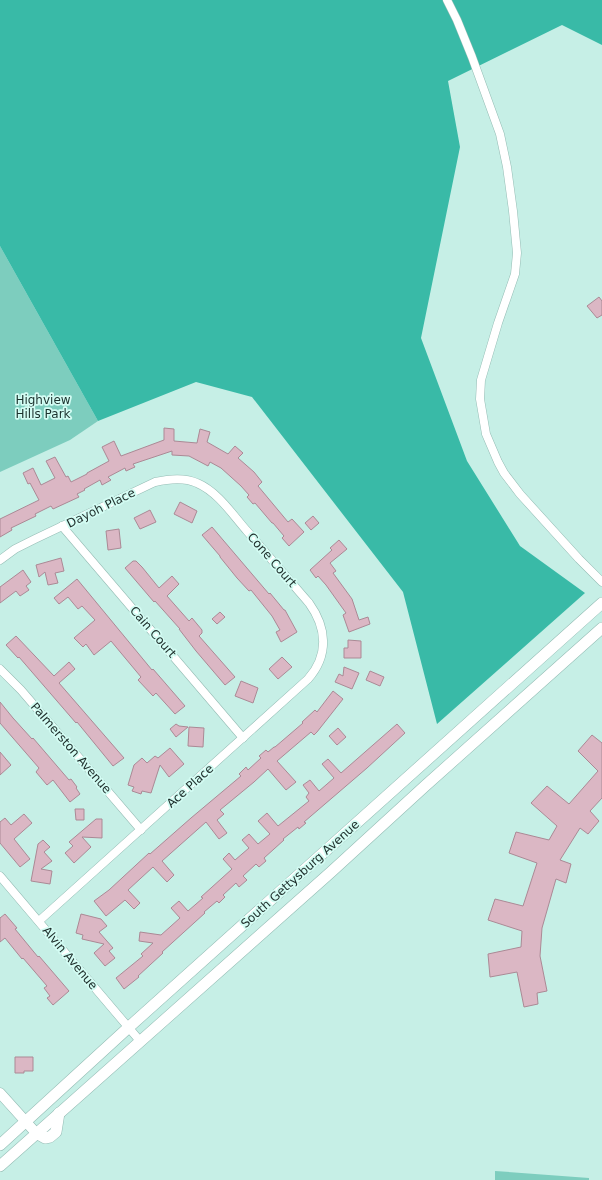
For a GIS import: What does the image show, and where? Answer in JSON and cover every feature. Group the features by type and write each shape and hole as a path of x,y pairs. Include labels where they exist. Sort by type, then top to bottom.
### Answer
{"main road":[{"name":"South Gettysburg Avenue","path":"0,1145 129,1027 602,603"},
{"name":"South Gettysburg Avenue","path":"36,1133 45,1138 50,1137 56,1132 59,1113 325,878 425,786 602,628"},
{"path":"0,1166 36,1133"}],"street":[{"path":"447,0 472,57 500,134 507,167 513,211 516,253 515,274 481,380 480,399 486,434 504,473 520,494 578,559 602,582"},
{"name":"Dayoh Place","path":"0,560 15,550 62,526 155,482 165,479 181,479 196,482 207,488"},
{"name":"Cone Court","path":"207,488 224,504 309,603 321,625 323,640"},
{"name":"Cain Court","path":"62,526 243,738"},
{"name":"Ace Place","path":"40,921 313,674 322,656 323,640"},
{"name":"Palmerston Avenue","path":"0,668 21,690 141,830"},
{"name":"Alvin Avenue","path":"0,876 40,921 140,1041"},
{"path":"0,1093 36,1133"}],"green space":[{"path":"0,0 602,0 602,45 562,25 448,81 460,147 421,338 467,461 520,546 585,593 437,724 403,592 252,397 196,382 98,421 0,246"},
{"name":"Highview Hills Park","path":"0,246 98,421 70,440 0,472"},
{"path":"495,1171 589,1178 589,1180 495,1180"}],"building":[{"path":"599,297 602,301 602,315 597,318 587,306"},
{"path":"164,428 174,429 174,441 197,443 200,429 210,432 207,442 228,454 235,446 243,453 238,458 254,472 262,482 258,486 288,522 292,519 304,532 289,546 282,538 284,536 273,523 255,503 253,504 247,497 249,495 221,468 210,462 208,466 189,456 172,455 172,451 133,464 135,467 126,471 125,468 108,477 111,480 102,485 100,480 77,494 79,497 53,509 51,506 35,514 36,516 11,528 12,530 0,537 0,519 39,500 30,483 28,484 23,473 33,468 41,485 55,478 46,461 55,457 66,477 68,476 71,482 109,461 102,447 114,441 121,456 164,440"},
{"path":"180,502 197,511 192,523 174,514"},
{"path":"150,510 156,522 140,529 134,518"},
{"path":"313,516 319,523 311,530 305,523"},
{"path":"212,527 269,594 270,593 285,610 297,632 281,642 276,632 280,630 272,616 251,590 249,591 237,578 202,535"},
{"path":"119,529 121,548 108,550 106,531"},
{"path":"339,540 347,549 330,563 336,571 333,573 352,599 359,620 368,617 370,624 349,632 343,615 346,613 326,585 318,576 316,578 310,570 332,550 330,548"},
{"path":"61,558 64,571 55,573 58,583 48,585 45,572 39,577 36,565"},
{"path":"133,561 136,561 142,567 159,588 172,576 179,584 167,596 189,621 192,618 202,630 202,633 199,636 235,677 225,685 196,651 180,629 155,601 154,602 125,568"},
{"path":"23,570 31,582 26,586 29,590 20,596 16,591 0,603 0,587"},
{"path":"77,579 152,670 153,669 185,706 175,714 156,693 153,696 138,680 141,677 111,641 94,655 86,644 83,647 74,638 95,620 82,606 78,609 68,597 59,604 54,598"},
{"path":"220,612 225,617 217,624 212,619"},
{"path":"16,636 54,676 69,662 75,669 59,683 124,758 113,766 77,722 76,723 19,657 18,658 6,645"},
{"path":"348,640 361,641 361,658 344,658 344,648 348,648"},
{"path":"282,657 292,667 278,679 269,669"},
{"path":"344,667 359,673 352,689 335,682 339,674 343,676"},
{"path":"370,671 384,677 380,686 366,680"},
{"path":"241,681 258,688 253,703 235,696"},
{"path":"333,691 343,699 317,732 314,735 311,732 277,761 296,782 286,790 268,769 220,810 224,814 217,820 227,833 219,839 206,822 162,861 174,875 167,882 153,867 128,890 140,903 134,909 125,900 106,916 94,901 109,890 149,853 150,854 241,776 239,774 246,767 248,770 261,758 259,756 266,750 268,752 275,747 303,723 302,722 315,710 317,712"},
{"path":"0,702 69,780 71,779 77,787 76,788 80,794 70,802 53,780 47,785 36,772 39,768 0,723"},
{"path":"176,724 179,726 188,727 176,737 170,729"},
{"path":"397,724 405,733 304,822 306,823 299,829 298,827 283,839 284,840 264,858 266,861 259,867 256,864 243,876 247,880 239,887 236,883 223,895 225,897 219,903 217,901 204,912 205,913 138,976 139,977 124,989 116,978 143,956 141,954 153,943 139,941 140,932 161,935 180,918 171,908 179,901 188,911 232,869 223,859 229,853 235,860 249,848 242,840 249,834 258,844 270,834 258,821 267,813 278,826 309,801 306,797 309,793 303,785 310,780 319,791 334,778 322,764 328,759 341,773"},
{"path":"189,727 204,728 203,747 188,746"},
{"path":"338,728 346,737 337,745 329,736"},
{"path":"592,735 602,743 602,798 590,811 599,821 588,834 580,828 560,860 571,864 566,883 556,879 542,928 540,956 547,991 537,993 538,1004 524,1007 517,972 490,977 488,954 521,947 522,931 488,920 495,899 523,906 537,863 509,853 516,832 549,840 557,826 531,803 547,786 569,804 598,771 578,751"},
{"path":"170,748 184,764 169,777 160,765 151,793 142,791 141,794 132,791 134,787 128,785 134,765 142,758 147,763 155,756 158,758"},
{"path":"0,752 11,765 0,775"},
{"path":"75,809 84,809 84,820 76,820"},
{"path":"24,814 32,823 14,839 30,859 20,867 0,843 0,822 5,818 11,825"},
{"path":"96,819 102,819 102,838 82,837 91,847 74,863 65,853 73,846 69,842"},
{"path":"43,840 50,847 44,852 52,861 41,869 52,871 50,884 31,881 38,844"},
{"path":"5,914 38,957 39,956 69,991 53,1005 47,998 50,996 44,988 47,986 5,938 0,942 0,918"},
{"path":"81,914 101,919 107,926 99,932 113,948 109,951 115,958 105,966 94,953 104,944 82,939 83,935 76,933"},
{"path":"15,1057 33,1057 33,1071 15,1073"}]}
